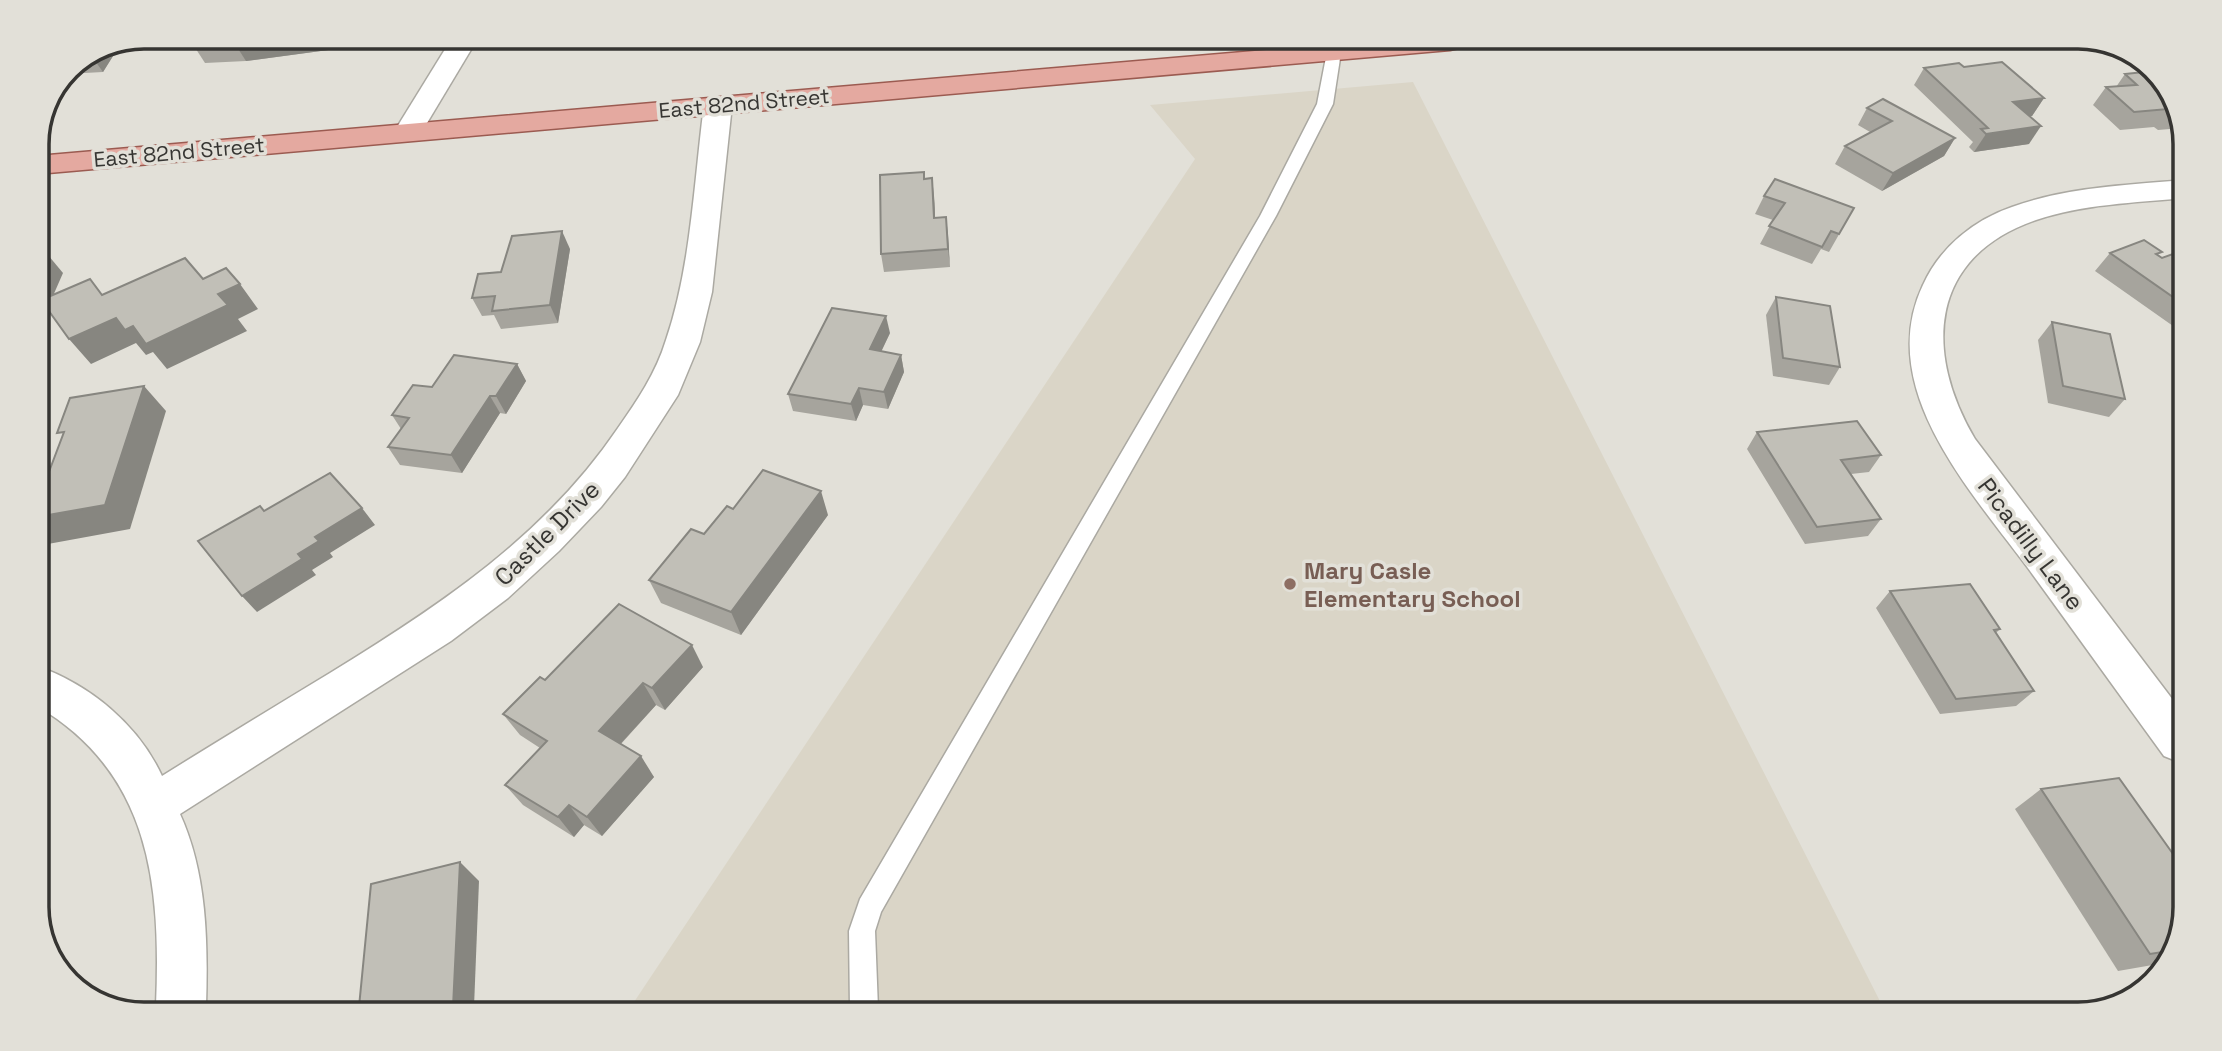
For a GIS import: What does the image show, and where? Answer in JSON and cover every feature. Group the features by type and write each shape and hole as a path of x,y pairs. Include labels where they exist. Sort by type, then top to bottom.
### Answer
{"main road":[{"name":"East 82nd Street","path":"49,164 1311,49"}],"street":[{"path":"408,132 457,49"},
{"name":"Castle Drive","path":"156,804 436,629 494,586 588,497 612,467 660,395 683,342 696,292 718,105"},
{"name":"Picadilly Lane","path":"2173,190 2065,202 2025,213 1991,229 1963,249 1942,275 1933,294 1925,327 1929,376 1945,418 1962,449 2173,727"},
{"path":"49,689 57,693 111,738 131,762 156,804 174,864 183,912 181,1002"}],"lane":[{"path":"864,1002 862,931 869,908 916,822 993,695 1268,216 1325,104 1332,49"}],"shaded area":[{"name":"Mary Casle Elementary School","path":"1413,82 1880,1002 634,1002 1195,159 1150,105"}],"building":[{"path":"2002,62 2044,98 2013,102 2041,126 1986,134 1981,129 1988,128 1924,68 1959,63 1964,67"},
{"path":"2140,72 2157,91 2166,109 2134,112 2106,87 2137,85 2125,74"},
{"path":"1883,99 1955,138 1893,173 1845,146 1892,121 1867,108"},
{"path":"924,172 924,179 932,178 934,218 946,217 948,249 881,254 880,175"},
{"path":"1775,179 1854,208 1839,234 1831,231 1822,247 1769,226 1785,203 1764,196"},
{"path":"562,231 550,305 492,311 495,296 472,298 478,274 501,272 512,236"},
{"path":"2144,240 2162,252 2156,254 2162,258 2173,254 2173,297 2110,253"},
{"path":"185,258 203,279 226,268 240,284 218,294 228,305 146,344 133,326 125,330 116,318 69,339 49,311 49,297 90,279 102,295"},
{"path":"1776,297 1830,306 1840,367 1783,358"},
{"path":"832,308 886,316 870,349 901,355 884,392 859,388 851,404 788,394"},
{"path":"2052,322 2110,334 2125,399 2063,386"},
{"path":"454,355 517,364 496,396 490,396 451,455 388,447 409,418 392,415 413,385 432,387"},
{"path":"144,386 105,505 49,515 49,472 64,432 57,433 70,398"},
{"path":"1857,421 1881,455 1841,460 1881,519 1817,527 1757,432"},
{"path":"763,470 821,491 731,612 649,580 691,529 704,534 727,506 733,509"},
{"path":"330,473 362,508 315,537 319,541 298,554 302,559 242,596 198,541 260,506 264,511"},
{"path":"1970,584 2000,629 1994,630 2034,691 1956,699 1890,591"},
{"path":"619,604 692,645 652,688 643,683 599,731 641,756 587,817 569,805 558,817 505,785 547,741 503,714 540,677 545,680"},
{"path":"2119,778 2173,854 2171,925 2161,952 2150,954 2041,789"},
{"path":"460,862 453,1002 359,1002 371,884"}],"place":[{"name":"Mary Casle Elementary School","path":"1290,584"}]}
